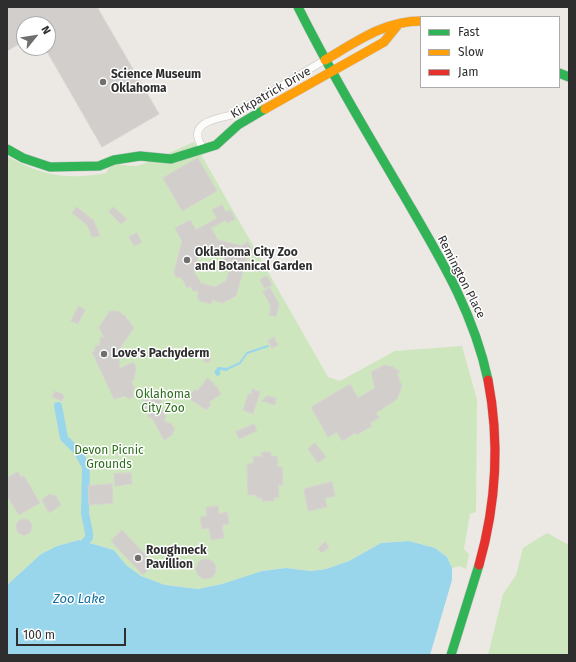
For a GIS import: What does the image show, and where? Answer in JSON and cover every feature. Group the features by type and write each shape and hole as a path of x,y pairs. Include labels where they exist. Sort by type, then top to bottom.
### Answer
{"main road":[{"name":"Remington Place","path":"298,7 325,60 447,270 473,326 487,377 494,416 495,449 492,504 480,561 451,655"},
{"path":"325,60 377,29 397,26 412,21 420,21"},
{"name":"Kirkpatrick Drive","path":"203,148 216,145 238,125 384,42 397,26"},
{"path":"7,149 23,158 50,167 99,166 114,160 140,156 171,159 188,155 203,148"}],"street":[{"name":"Kirkpatrick Drive","path":"203,148 197,138 199,128 218,118 232,115 325,60"}],"green space":[{"name":"Oklahoma City Zoo","path":"194,142 328,377 340,381 395,351 462,346 477,400 476,512 470,514 464,549 469,554 466,569 459,566 452,568 447,557 435,548 409,541 381,543 349,561 326,569 311,571 286,568 262,571 222,584 198,589 165,585 141,576 126,565 114,550 79,540 57,546 41,554 7,585 7,156 43,172 55,175 79,176 106,173 112,166 115,165 141,165"},
{"path":"547,533 569,545 569,655 488,655 503,594 516,575 523,548"}],"water":[{"path":"218,367 230,368 227,371 220,370 220,375 217,376 214,372"},
{"name":"Zoo Lake","path":"79,540 114,550 126,565 141,576 165,585 198,589 222,584 262,571 286,568 311,571 326,569 349,561 381,543 409,541 435,548 447,557 452,568 452,580 430,655 7,655 7,585 41,554 57,546"}],"building":[{"name":"Science Museum Oklahoma","path":"7,7 97,7 159,114 102,147 50,56 56,56 56,16 16,16 16,46 7,51"},
{"path":"198,158 217,191 182,211 163,178"},
{"path":"222,205 226,212 230,210 235,219 227,223 226,220 211,228 218,240 243,246 242,245 248,242 254,253 248,256 248,254 236,296 222,303 212,300 211,304 200,301 197,297 199,292 192,290 190,286 187,288 182,278 176,277 174,273 182,241 175,228 190,220 196,230 217,218 212,210","holes":["209,251 222,255 230,268 226,281 215,287 201,283 194,272 198,258"]},
{"path":"77,207 94,221 100,236 92,237 87,225 72,213"},
{"path":"113,207 127,219 121,224 109,212"},
{"path":"137,233 142,242 134,246 129,237"},
{"path":"266,276 272,285 265,289 260,280"},
{"path":"270,288 279,304 276,317 269,315 271,306 263,292"},
{"path":"79,306 85,310 78,324 71,321"},
{"name":"Love's Pachyderm","path":"110,311 118,311 125,316 134,328 115,355 120,362 119,369 133,362 136,367 134,380 131,381 134,387 133,397 129,399 124,396 114,399 92,352 95,351 95,347 100,344 100,338 104,337 99,328"},
{"path":"274,337 278,345 272,348 268,341"},
{"path":"207,355 210,356 210,362 207,363 204,362 203,359 204,356"},
{"path":"385,365 393,367 400,372 397,374 402,386 397,399 376,413 379,418 370,423 372,426 356,435 355,433 342,441 337,432 328,437 311,407 350,384 358,398 375,388 371,372"},
{"path":"208,378 221,394 209,402 211,404 207,410 188,398 195,389 197,391"},
{"path":"252,389 260,392 253,414 243,410 248,394 251,394"},
{"path":"55,391 64,395 62,401 52,397"},
{"path":"160,395 163,411 166,417 164,420 169,424 171,423 175,430 172,432 173,434 164,440 152,418 149,418 148,412 142,412 141,403 144,403 144,400 150,400 150,396"},
{"path":"267,396 276,398 275,405 262,401"},
{"path":"254,424 257,431 239,439 236,432"},
{"path":"315,443 326,457 318,463 308,449"},
{"path":"261,452 271,452 271,456 277,456 278,467 282,467 283,485 278,485 279,497 274,498 274,501 262,501 262,498 257,498 257,495 248,495 247,464 254,463 253,457 262,456"},
{"path":"18,472 21,477 24,476 40,503 19,515 7,496 7,478"},
{"path":"131,473 132,484 115,486 114,474"},
{"path":"332,482 335,496 325,498 327,507 308,511 304,489"},
{"path":"112,484 113,503 89,505 88,486"},
{"path":"50,494 56,496 61,505 49,513 42,500"},
{"path":"218,506 219,514 227,512 229,524 222,525 224,538 211,540 209,528 202,529 200,517 207,516 206,508"},
{"path":"24,519 30,521 32,527 30,533 24,535 18,533 16,527 18,521"},
{"name":"Roughneck Pavillion","path":"122,530 154,564 143,575 111,541"},
{"path":"325,542 329,547 322,553 318,549"},
{"path":"206,559 213,562 216,569 213,576 206,579 199,576 196,569 199,562"}],"waterway":[{"path":"229,368 240,363 247,353 268,346"},
{"path":"58,406 64,438 78,452 86,467 85,513 89,538 85,542"}],"traffic: fast":[{"path":"298,7 362,125 442,262 464,307 473,330 482,354 488,380"},
{"path":"560,73 569,77"},
{"path":"7,149 23,158 50,167 99,166 114,160 140,156 171,159 216,145 238,125 265,109"},
{"path":"451,655 479,565"}],"traffic: slow":[{"path":"325,60 359,40 383,29 408,22 420,21"},
{"path":"265,109 384,42 397,26"}],"traffic: jam":[{"path":"479,565 489,520 494,473 494,427 488,380"}],"place":[{"name":"Science Museum Oklahoma","path":"103,82"},
{"name":"Oklahoma City Zoo and Botanical Garden","path":"187,260"},
{"name":"Love's Pachyderm","path":"104,354"},
{"name":"Roughneck Pavillion","path":"138,558"}],"park label":[{"name":"Devon Picnic Grounds","path":"109,458"}]}
